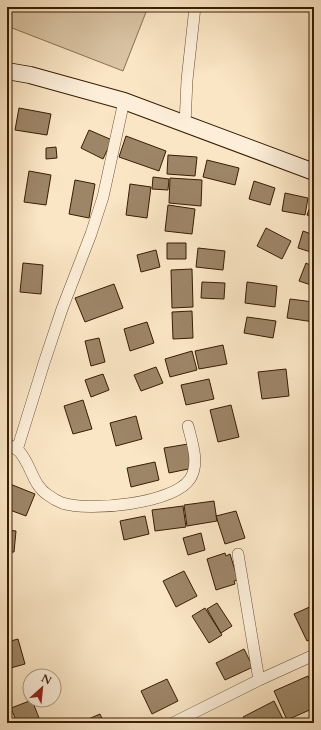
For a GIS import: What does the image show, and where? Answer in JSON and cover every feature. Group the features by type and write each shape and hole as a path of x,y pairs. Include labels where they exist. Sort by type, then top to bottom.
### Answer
{"main road":[{"path":"7,71 30,75 124,101 314,172"}],"street":[{"path":"184,124 195,7"},
{"path":"17,450 62,308 91,234 103,197 124,101"},
{"path":"7,444 17,450 26,462 37,485 46,495 62,503 108,506 147,501 171,493 190,479 194,468 195,458 188,426"},
{"path":"238,554 259,680"},
{"path":"172,723 259,680 314,655"}],"shaded area":[{"path":"7,7 148,7 123,71 7,26"}],"building":[{"path":"19,108 51,114 47,135 15,130"},
{"path":"89,130 112,140 103,159 81,148"},
{"path":"126,136 166,151 159,171 119,157"},
{"path":"56,147 57,158 46,159 46,148"},
{"path":"168,155 197,157 195,176 167,174"},
{"path":"207,160 239,168 235,185 203,177"},
{"path":"29,171 51,175 46,205 24,202"},
{"path":"153,177 169,179 168,190 152,189"},
{"path":"170,178 202,180 201,206 169,203"},
{"path":"75,180 95,184 89,218 69,214"},
{"path":"254,181 275,188 270,205 249,199"},
{"path":"130,184 151,187 147,218 126,215"},
{"path":"285,193 308,198 305,215 282,211"},
{"path":"314,199 314,218 307,215"},
{"path":"168,205 195,209 192,234 165,231"},
{"path":"266,228 291,241 282,259 257,246"},
{"path":"303,231 314,235 314,253 298,248"},
{"path":"167,243 186,243 186,259 167,259"},
{"path":"198,248 225,251 223,270 196,267"},
{"path":"156,250 160,267 141,272 137,255"},
{"path":"23,263 43,265 41,294 20,292"},
{"path":"306,263 314,267 314,286 299,281"},
{"path":"192,269 193,307 172,308 171,270"},
{"path":"202,282 225,283 224,299 201,298"},
{"path":"247,282 277,286 275,307 245,303"},
{"path":"114,284 123,308 85,322 75,298"},
{"path":"290,299 314,302 314,322 287,318"},
{"path":"192,311 193,338 173,339 172,312"},
{"path":"247,317 276,321 273,338 244,333"},
{"path":"147,322 154,343 130,351 124,329"},
{"path":"99,338 105,362 91,366 85,341"},
{"path":"223,345 227,364 199,369 195,351"},
{"path":"192,351 197,370 170,377 165,359"},
{"path":"156,367 163,383 141,391 134,375"},
{"path":"286,369 289,396 262,399 258,372"},
{"path":"103,374 109,390 91,397 85,380"},
{"path":"209,379 214,399 186,405 181,385"},
{"path":"83,400 92,429 73,434 64,406"},
{"path":"231,405 239,437 218,442 210,410"},
{"path":"136,416 142,439 116,446 110,423"},
{"path":"188,444 193,468 169,473 164,448"},
{"path":"155,462 159,480 131,487 127,468"},
{"path":"10,484 35,494 26,516 7,509 7,492"},
{"path":"214,501 217,521 187,526 184,505"},
{"path":"183,506 186,527 155,531 152,510"},
{"path":"236,511 245,538 225,544 216,516"},
{"path":"145,516 149,534 124,540 120,521"},
{"path":"7,530 16,531 14,552 7,552"},
{"path":"201,533 205,550 188,555 183,538"},
{"path":"225,553 226,556 230,554 238,580 234,581 235,584 216,590 207,559"},
{"path":"184,571 197,596 176,607 163,581"},
{"path":"217,603 232,626 221,633 207,609"},
{"path":"314,605 314,638 307,641 294,614"},
{"path":"205,608 222,635 209,643 192,616"},
{"path":"18,639 25,664 7,669 7,642"},
{"path":"244,649 253,667 225,680 216,663"},
{"path":"308,676 314,691 314,708 287,720 274,691"},
{"path":"167,679 178,701 152,714 141,691"},
{"path":"274,701 283,719 275,723 246,723 243,717"},
{"path":"22,704 22,708 35,708 39,718 27,723 17,723 11,708"},
{"path":"100,714 104,723 79,723"}]}
